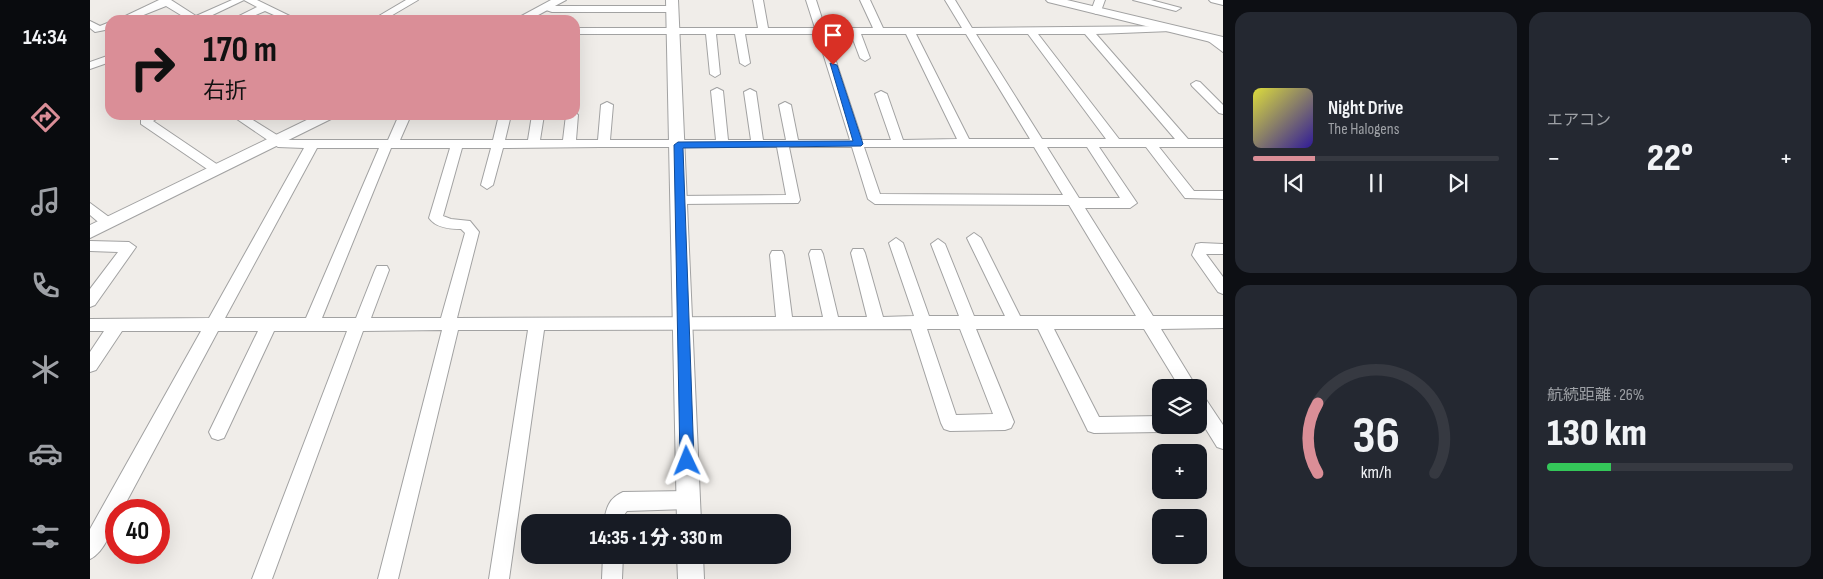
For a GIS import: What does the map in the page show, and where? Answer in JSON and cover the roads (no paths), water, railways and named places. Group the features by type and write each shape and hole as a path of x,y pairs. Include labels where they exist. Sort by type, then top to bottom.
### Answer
{"street":[{"path":"206,15 240,0"},
{"path":"249,0 282,15"},
{"path":"386,15 413,0"},
{"path":"530,15 560,0"},
{"path":"758,0 764,31"},
{"path":"812,0 875,199 1064,200 1130,203 1091,144"},
{"path":"865,0 879,30"},
{"path":"950,0 1183,379"},
{"path":"1052,0 1098,5 1217,40 1223,49"},
{"path":"1138,0 1176,8"},
{"path":"1214,0 1223,2"},
{"path":"134,15 166,1 187,15"},
{"path":"546,7 552,9 672,5 680,199 689,514"},
{"path":"247,15 265,7"},
{"path":"90,24 99,30 105,27"},
{"path":"580,31 1088,31 1171,28"},
{"path":"854,30 865,58"},
{"path":"909,30 965,144"},
{"path":"711,31 715,74"},
{"path":"739,31 745,63"},
{"path":"1031,31 1116,144"},
{"path":"1088,31 1184,143"},
{"path":"90,66 105,60"},
{"path":"1196,84 1223,111"},
{"path":"717,91 723,145"},
{"path":"750,92 758,144"},
{"path":"881,94 899,144"},
{"path":"604,145 607,105"},
{"path":"680,199 793,200 784,105"},
{"path":"147,120 145,121 217,170"},
{"path":"244,120 282,144 312,145 1039,145 1223,143"},
{"path":"90,232 318,120"},
{"path":"311,325 389,145 402,120"},
{"path":"487,185 504,120"},
{"path":"533,145 537,120"},
{"path":"569,145 572,120"},
{"path":"1149,144 1190,195 1223,195"},
{"path":"90,549 312,145"},
{"path":"388,579 450,332 448,317 472,232 465,224 449,224 436,218 458,145"},
{"path":"90,208 108,223"},
{"path":"974,238 1016,323"},
{"path":"896,243 950,423 1005,422 938,244"},
{"path":"90,246 129,247 90,301"},
{"path":"1223,249 1201,248 1199,255 1223,288"},
{"path":"858,253 877,323"},
{"path":"816,254 832,324"},
{"path":"776,255 785,324"},
{"path":"262,579 359,325 382,270"},
{"path":"90,325 1223,322"},
{"path":"499,579 536,323"},
{"path":"1043,323 1094,424 1152,424"},
{"path":"218,432 269,325"},
{"path":"90,365 117,326"},
{"path":"1207,425 1223,441"},
{"path":"615,514 623,502 688,500"},
{"path":"612,579 613,564"},
{"path":"690,564 691,579"}]}
